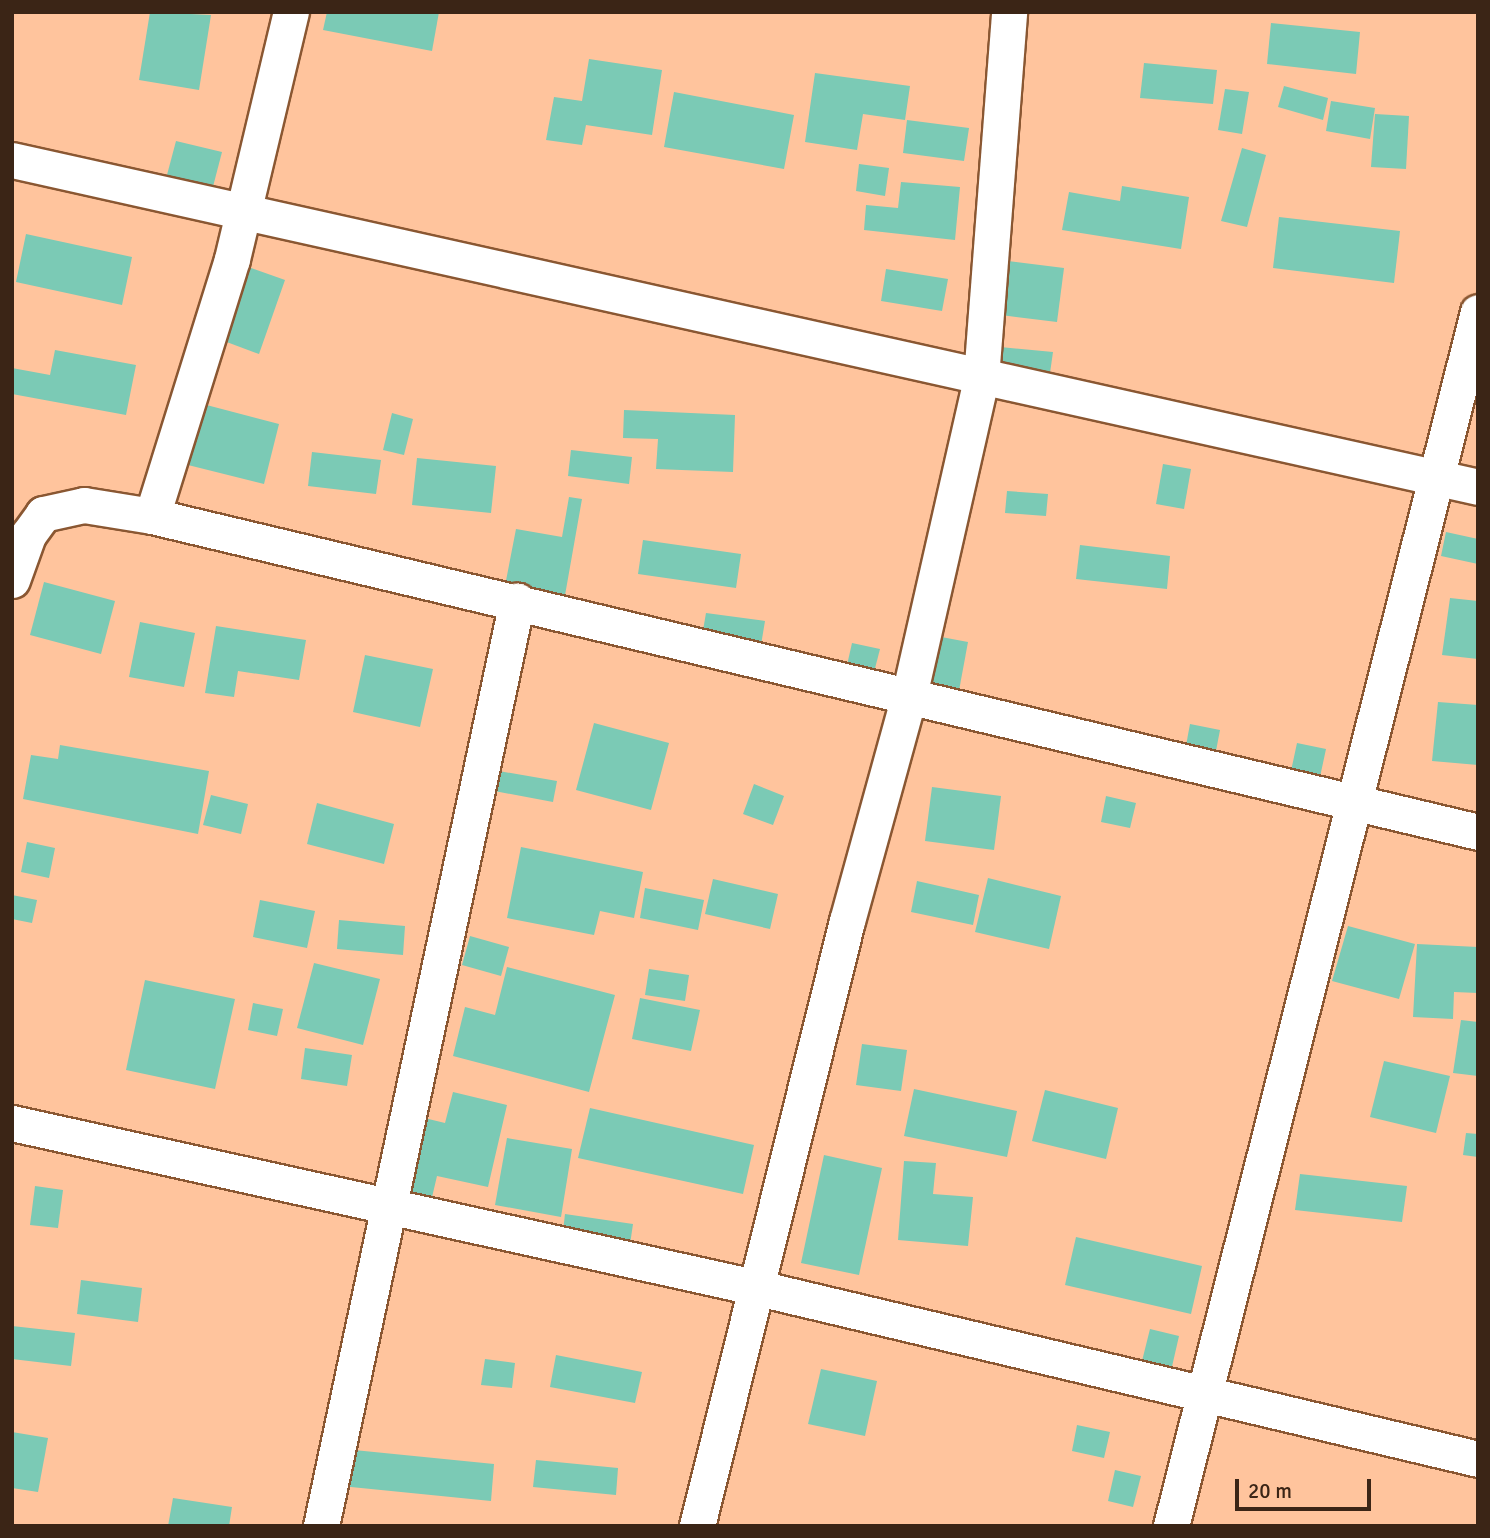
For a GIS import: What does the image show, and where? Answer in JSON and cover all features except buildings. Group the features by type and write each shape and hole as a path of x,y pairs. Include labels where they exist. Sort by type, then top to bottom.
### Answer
{"street":[{"path":"152,516 243,211 291,12"},
{"path":"697,1526 754,1287 909,696 981,378 1009,12"},
{"path":"12,160 1478,487"},
{"path":"1171,1526 1478,312"},
{"path":"12,580 28,535 43,514 84,505 152,516 1478,832"},
{"path":"321,1526 386,1203 517,601"},
{"path":"12,1123 386,1203 754,1287 1478,1459"}]}
